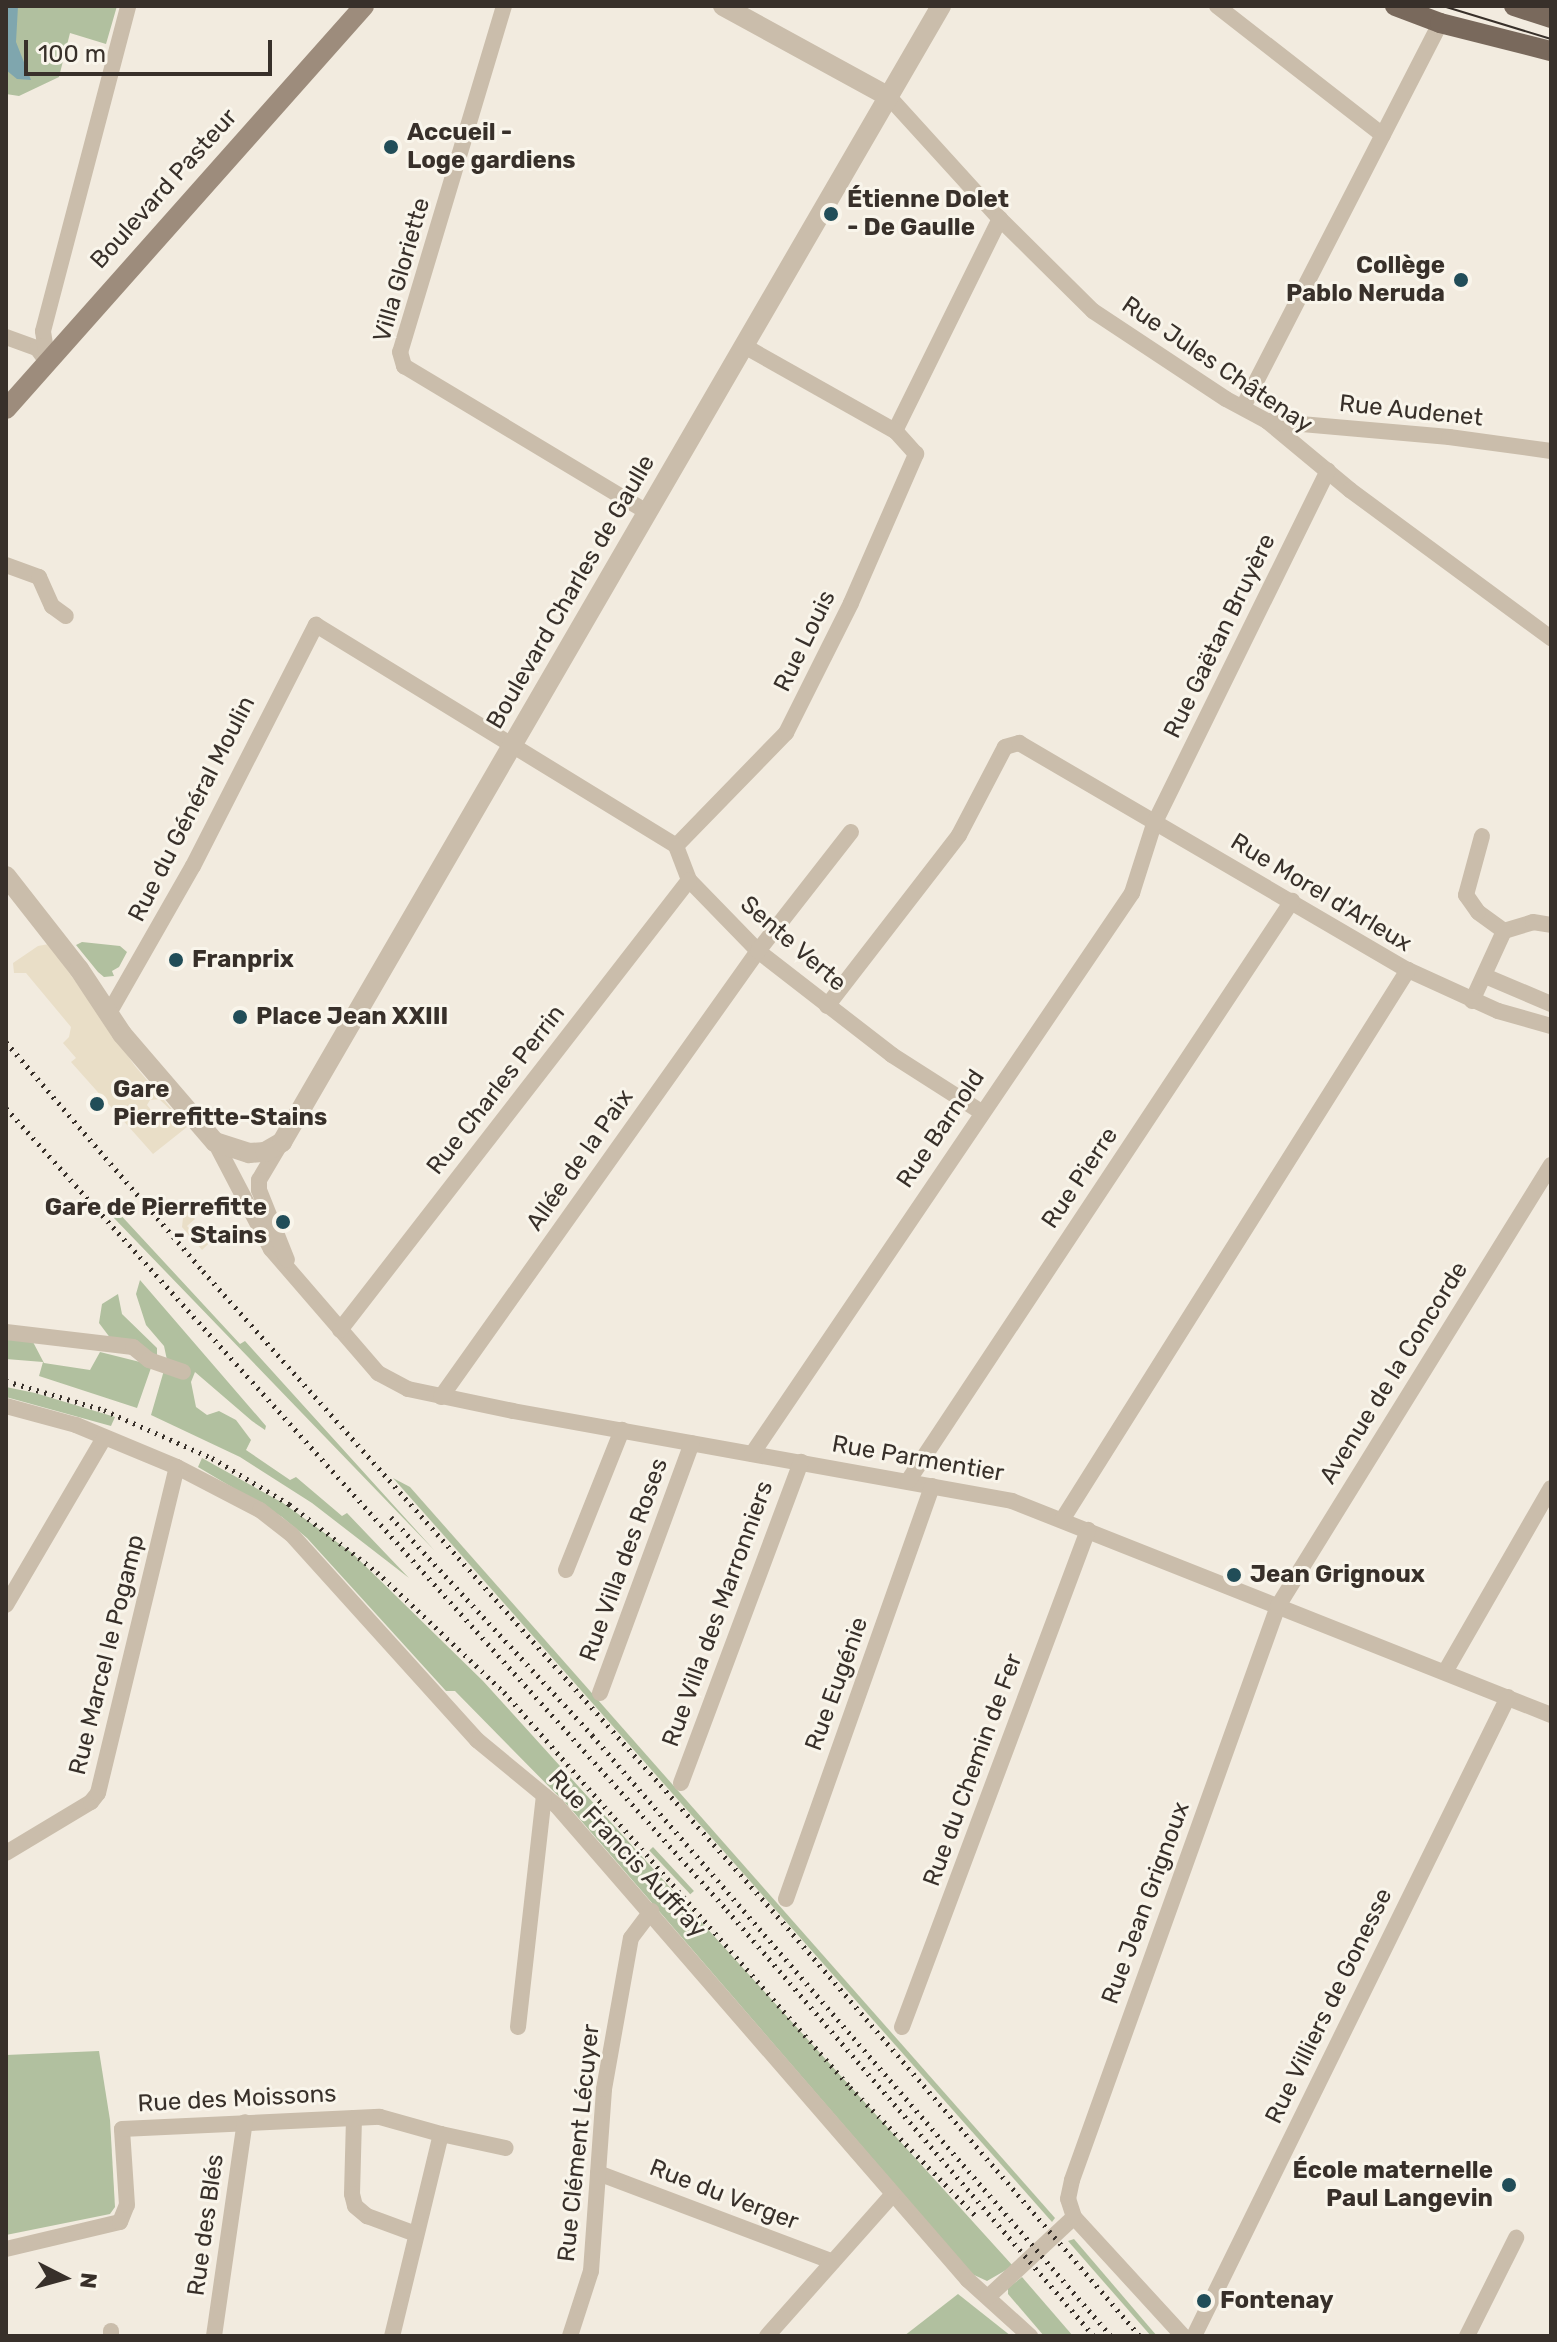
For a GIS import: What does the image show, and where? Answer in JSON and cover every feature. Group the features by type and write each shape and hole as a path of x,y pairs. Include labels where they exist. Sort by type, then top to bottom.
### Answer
{"main road":[{"name":"Boulevard Pasteur","path":"6,409 104,295 364,6"},
{"path":"1395,6 1440,23 1551,51"},
{"path":"1514,6 1551,18"}],"street":[{"path":"48,363 43,331 128,6"},
{"name":"Villa Gloriette","path":"504,6 400,352 404,366 647,512"},
{"path":"723,6 889,97"},
{"name":"Boulevard Charles de Gaulle","path":"282,1142 941,6"},
{"path":"1217,6 1383,135"},
{"path":"1243,407 1440,23"},
{"name":"Rue Jules Châtenay","path":"889,97 1000,219 1093,311 1267,421 1328,471 1551,638"},
{"path":"744,346 895,431 1000,219"},
{"path":"6,337 37,348 48,363"},
{"name":"Rue Audenet","path":"1267,421 1449,437 1551,451"},
{"name":"Rue Louis","path":"676,846 786,733 851,603 916,454 895,431"},
{"name":"Rue Gaëtan Bruyère","path":"1154,824 1328,471"},
{"path":"6,565 39,577 52,606 66,616"},
{"name":"Rue du Général Moulin","path":"109,1013 193,866 316,625 513,744"},
{"name":"Rue Morel d'Arleux","path":"827,1006 959,835 1005,747 1019,743 1408,970 1062,1520"},
{"path":"513,744 676,846"},
{"name":"Rue Barnold","path":"752,1454 1132,893 1154,824"},
{"name":"Allée de la Paix","path":"441,1397 758,951 851,832"},
{"path":"1482,836 1466,895 1478,912 1504,931"},
{"name":"Sente Verte","path":"676,846 689,880 758,951 892,1055 981,1112"},
{"path":"6,876 44,923 140,1056 215,1142 249,1153 265,1152 282,1142"},
{"name":"Rue Charles Perrin","path":"340,1330 689,880"},
{"name":"Rue Pierre","path":"908,1481 1292,901"},
{"path":"1472,1001 1504,931 1533,922 1551,925"},
{"path":"1408,970 1472,1001 1551,1026"},
{"path":"1485,976 1551,1004"},
{"name":"Rue Parmentier","path":"215,1142 235,1174 263,1237 291,1273 378,1373 408,1389 1012,1501 1551,1715"},
{"name":"Rue Parmentier","path":"282,1142 259,1180 259,1190 291,1273"},
{"name":"Avenue de la Concorde","path":"1278,1606 1551,1165"},
{"path":"6,1332 121,1344 133,1347 149,1360 177,1370"},
{"name":"Rue Francis Auffray","path":"6,1406 76,1425 177,1467 260,1510 291,1534 477,1740 544,1795 651,1911 892,2195 968,2280 1030,2336"},
{"path":"566,1570 622,1430"},
{"path":"6,1605 104,1438"},
{"name":"Rue Villa des Roses","path":"600,1693 692,1443"},
{"name":"Rue Villa des Marronniers","path":"681,1783 801,1462"},
{"name":"Rue Marcel le Pogamp","path":"6,1853 91,1802 98,1793 177,1467"},
{"name":"Rue Eugénie","path":"786,1899 932,1486"},
{"path":"1445,1672 1551,1488"},
{"name":"Rue du Chemin de Fer","path":"902,2027 1088,1530"},
{"name":"Rue Jean Grignoux","path":"1074,2217 1068,2199 1072,2180 1278,1606"},
{"name":"Rue Villiers de Gonesse","path":"1194,2336 1508,1697"},
{"path":"518,2027 544,1795"},
{"name":"Rue Clément Lécuyer","path":"570,2336 591,2271 604,2089 631,1938 651,1911"},
{"name":"Rue des Moissons","path":"6,2249 120,2222 127,2205 122,2129 380,2117 506,2148"},
{"name":"Rue des Moissons","path":"354,2118 352,2194 355,2206 367,2216 416,2234"},
{"name":"Rue des Blés","path":"214,2336 245,2122"},
{"path":"392,2336 441,2134"},
{"name":"Rue du Verger","path":"598,2173 833,2262"},
{"path":"767,2336 892,2195"},
{"path":"988,2297 1074,2217 1183,2336"},
{"path":"1467,2336 1516,2238"}],"green space":[{"path":"6,6 117,6 106,44 70,33 59,77 19,96 6,94"},
{"path":"82,942 120,946 127,952 119,967 112,971 114,976 104,977 98,972 76,945"},
{"path":"116,1210 240,1344 245,1341 435,1551 112,1216"},
{"path":"140,1280 266,1426 265,1430 195,1372 191,1382 196,1407 207,1415 219,1411 236,1420 251,1440 246,1450 290,1480 296,1477 342,1516 347,1513 409,1578 312,1503 240,1457 151,1415 167,1360 164,1346 146,1325 136,1294"},
{"path":"118,1294 122,1314 157,1348 157,1356 111,1339 99,1323 102,1304"},
{"path":"6,1339 33,1342 44,1363 90,1370 100,1352 152,1365 137,1408 39,1376 43,1362 6,1359"},
{"path":"6,1387 115,1417 111,1426 6,1397"},
{"path":"202,1458 283,1503 352,1553 483,1681 1013,2266 987,2281 972,2274 571,1809 455,1691 446,1691 307,1538 282,1517 198,1467"},
{"path":"393,1478 410,1487 1055,2218 1052,2222"},
{"path":"653,1847 694,1891 690,1894 649,1850"},
{"path":"99,2051 110,2120 115,2207 110,2214 6,2235 6,2055"},
{"path":"1074,2239 1157,2336 1151,2336 1068,2241"},
{"path":"1022,2277 1073,2336 1044,2336 1008,2294 1008,2288"},
{"path":"958,2294 1011,2336 904,2336"}],"shaded area":[{"path":"49,944 135,1066 187,1127 153,1154 71,1062 76,1058 63,1043 69,1037 71,1027 26,973 14,973 13,963 38,946","holes":["159,1099 175,1114 174,1124 163,1114 155,1115 147,1105 150,1100"]},
{"path":"184,1209 195,1219 187,1226 195,1235 209,1223 219,1234 202,1250 182,1227"}],"water":[{"path":"6,6 18,6 16,42 31,80 17,79 6,70"}],"tram line":[{"path":"1443,6 1551,39"}],"railway":[{"path":"6,1042 203,1271 772,1910 1140,2336"},
{"path":"6,1108 727,1910 1094,2336"},
{"path":"6,1381 104,1410 212,1458 289,1504 377,1572 504,1692 850,2087 975,2215"},
{"path":"391,1517 592,1735 1111,2336"}],"place":[{"name":"Accueil - Loge gardiens","path":"391,147"},
{"name":"Étienne Dolet - De Gaulle","path":"831,214"},
{"name":"Collège Pablo Neruda","path":"1461,280"},
{"name":"Franprix","path":"176,960"},
{"name":"Place Jean XXIII","path":"240,1017"},
{"name":"Gare Pierrefitte-Stains","path":"97,1104"},
{"name":"Gare de Pierrefitte - Stains","path":"283,1222"},
{"name":"Jean Grignoux","path":"1234,1575"},
{"name":"École maternelle Paul Langevin","path":"1509,2185"},
{"name":"Fontenay","path":"1204,2301"}]}
